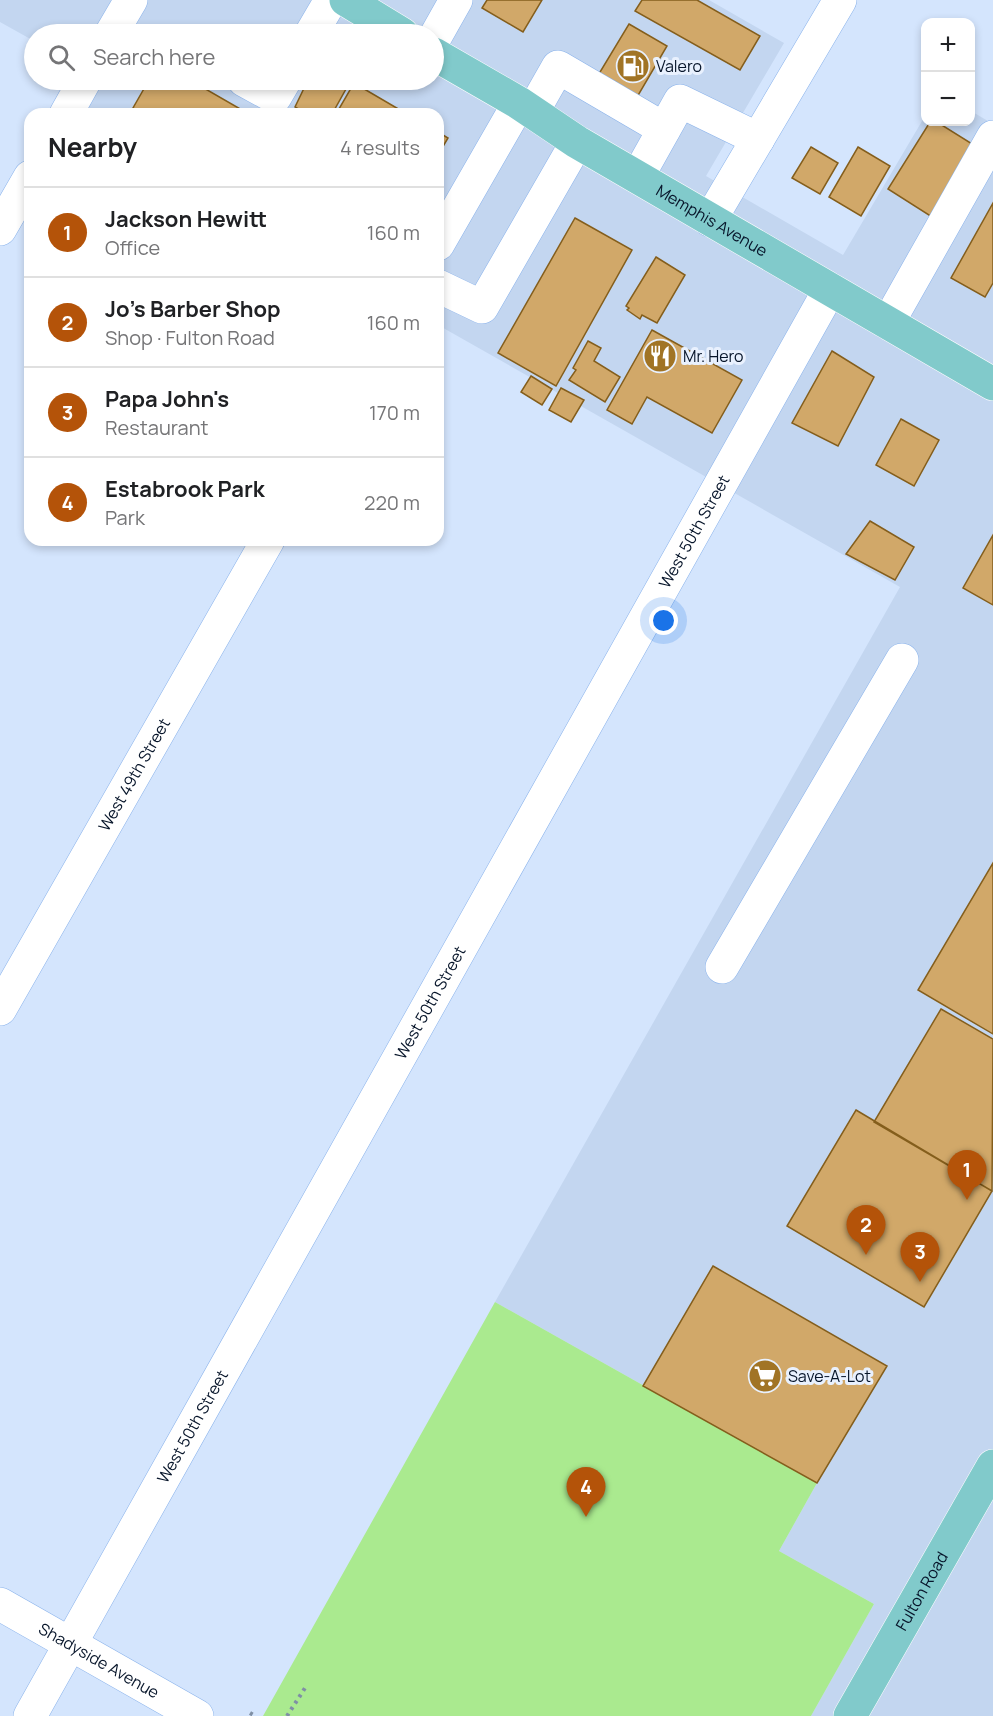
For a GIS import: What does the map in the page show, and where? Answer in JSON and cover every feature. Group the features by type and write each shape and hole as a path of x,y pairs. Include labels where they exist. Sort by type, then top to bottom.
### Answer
{"main road":[{"path":"346,0 386,24"},
{"name":"Memphis Avenue","path":"444,60 526,107 577,142 993,384"},
{"name":"Fulton Road","path":"850,1716 993,1466"}],"street":[{"path":"117,24 130,0"},
{"path":"317,24 331,0"},
{"path":"442,24 456,0"},
{"path":"710,220 840,0"},
{"path":"444,234 526,107 558,67 664,129"},
{"path":"69,108 79,90"},
{"path":"262,90 275,97 279,90"},
{"path":"638,176 680,101 758,139"},
{"path":"888,323 993,137"},
{"path":"444,289 482,307 577,142"},
{"path":"0,229 24,187"},
{"name":"West 50th Street","path":"30,1716 830,289"},
{"name":"West 49th Street","path":"0,1009 265,546"},
{"path":"722,967 902,660"},
{"name":"Shadyside Avenue","path":"0,1604 197,1716"}],"path":[{"path":"287,1716 305,1688"},
{"path":"250,1713 255,1716"}],"shaded area":[{"path":"0,0 709,0 784,43 706,176 843,255 921,123 921,126 975,126 975,113 993,124 993,1716 811,1716 874,1604 779,1551 817,1483 495,1302 900,587 444,328 444,108 84,108 79,105 87,90 444,90 444,24 24,24 24,35 0,22"}],"green space":[{"path":"495,1302 817,1483 779,1551 874,1604 811,1716 263,1716"}],"building":[{"path":"487,0 542,0 523,32 482,8"},
{"path":"642,0 697,0 760,36 740,70 635,11"},
{"path":"629,24 667,46 633,104 594,82"},
{"path":"143,90 207,90 239,108 133,108"},
{"path":"303,90 345,90 335,108 295,107"},
{"path":"350,90 366,90 397,108 339,108"},
{"path":"927,126 943,126 977,147 932,217 888,189"},
{"path":"811,147 838,163 820,194 792,178"},
{"path":"858,147 890,166 861,216 829,197"},
{"path":"993,203 993,283 985,297 951,278"},
{"path":"575,218 632,250 556,386 498,353"},
{"path":"656,257 685,275 657,323 642,315 640,319 627,310 629,308 626,306"},
{"path":"652,330 742,380 712,433 647,397 632,424 607,410"},
{"path":"588,341 601,348 594,361 620,377 605,402 569,380 576,370 573,368"},
{"path":"832,351 874,377 838,446 792,423"},
{"path":"531,376 552,389 542,405 521,392"},
{"path":"561,388 584,400 571,422 549,410"},
{"path":"901,419 939,440 914,486 876,465"},
{"path":"870,521 914,547 895,580 846,554"},
{"path":"993,535 993,605 963,588"},
{"path":"993,863 993,1034 918,990"},
{"path":"941,1009 993,1039 992,1191 874,1122"},
{"path":"856,1110 992,1191 924,1307 787,1226"},
{"name":"Save-A-Lot","path":"713,1266 887,1366 817,1483 643,1386"}],"place":[{"name":"Valero","path":"633,66"},
{"name":"Mr. Hero","path":"660,356"},
{"name":"Jackson Hewitt","path":"967,1200"},
{"name":"Jo's Barber Shop","path":"866,1255"},
{"name":"Papa John's","path":"920,1282"},
{"name":"Save-A-Lot","path":"765,1376"},
{"name":"Estabrook Park","path":"586,1517"}]}
